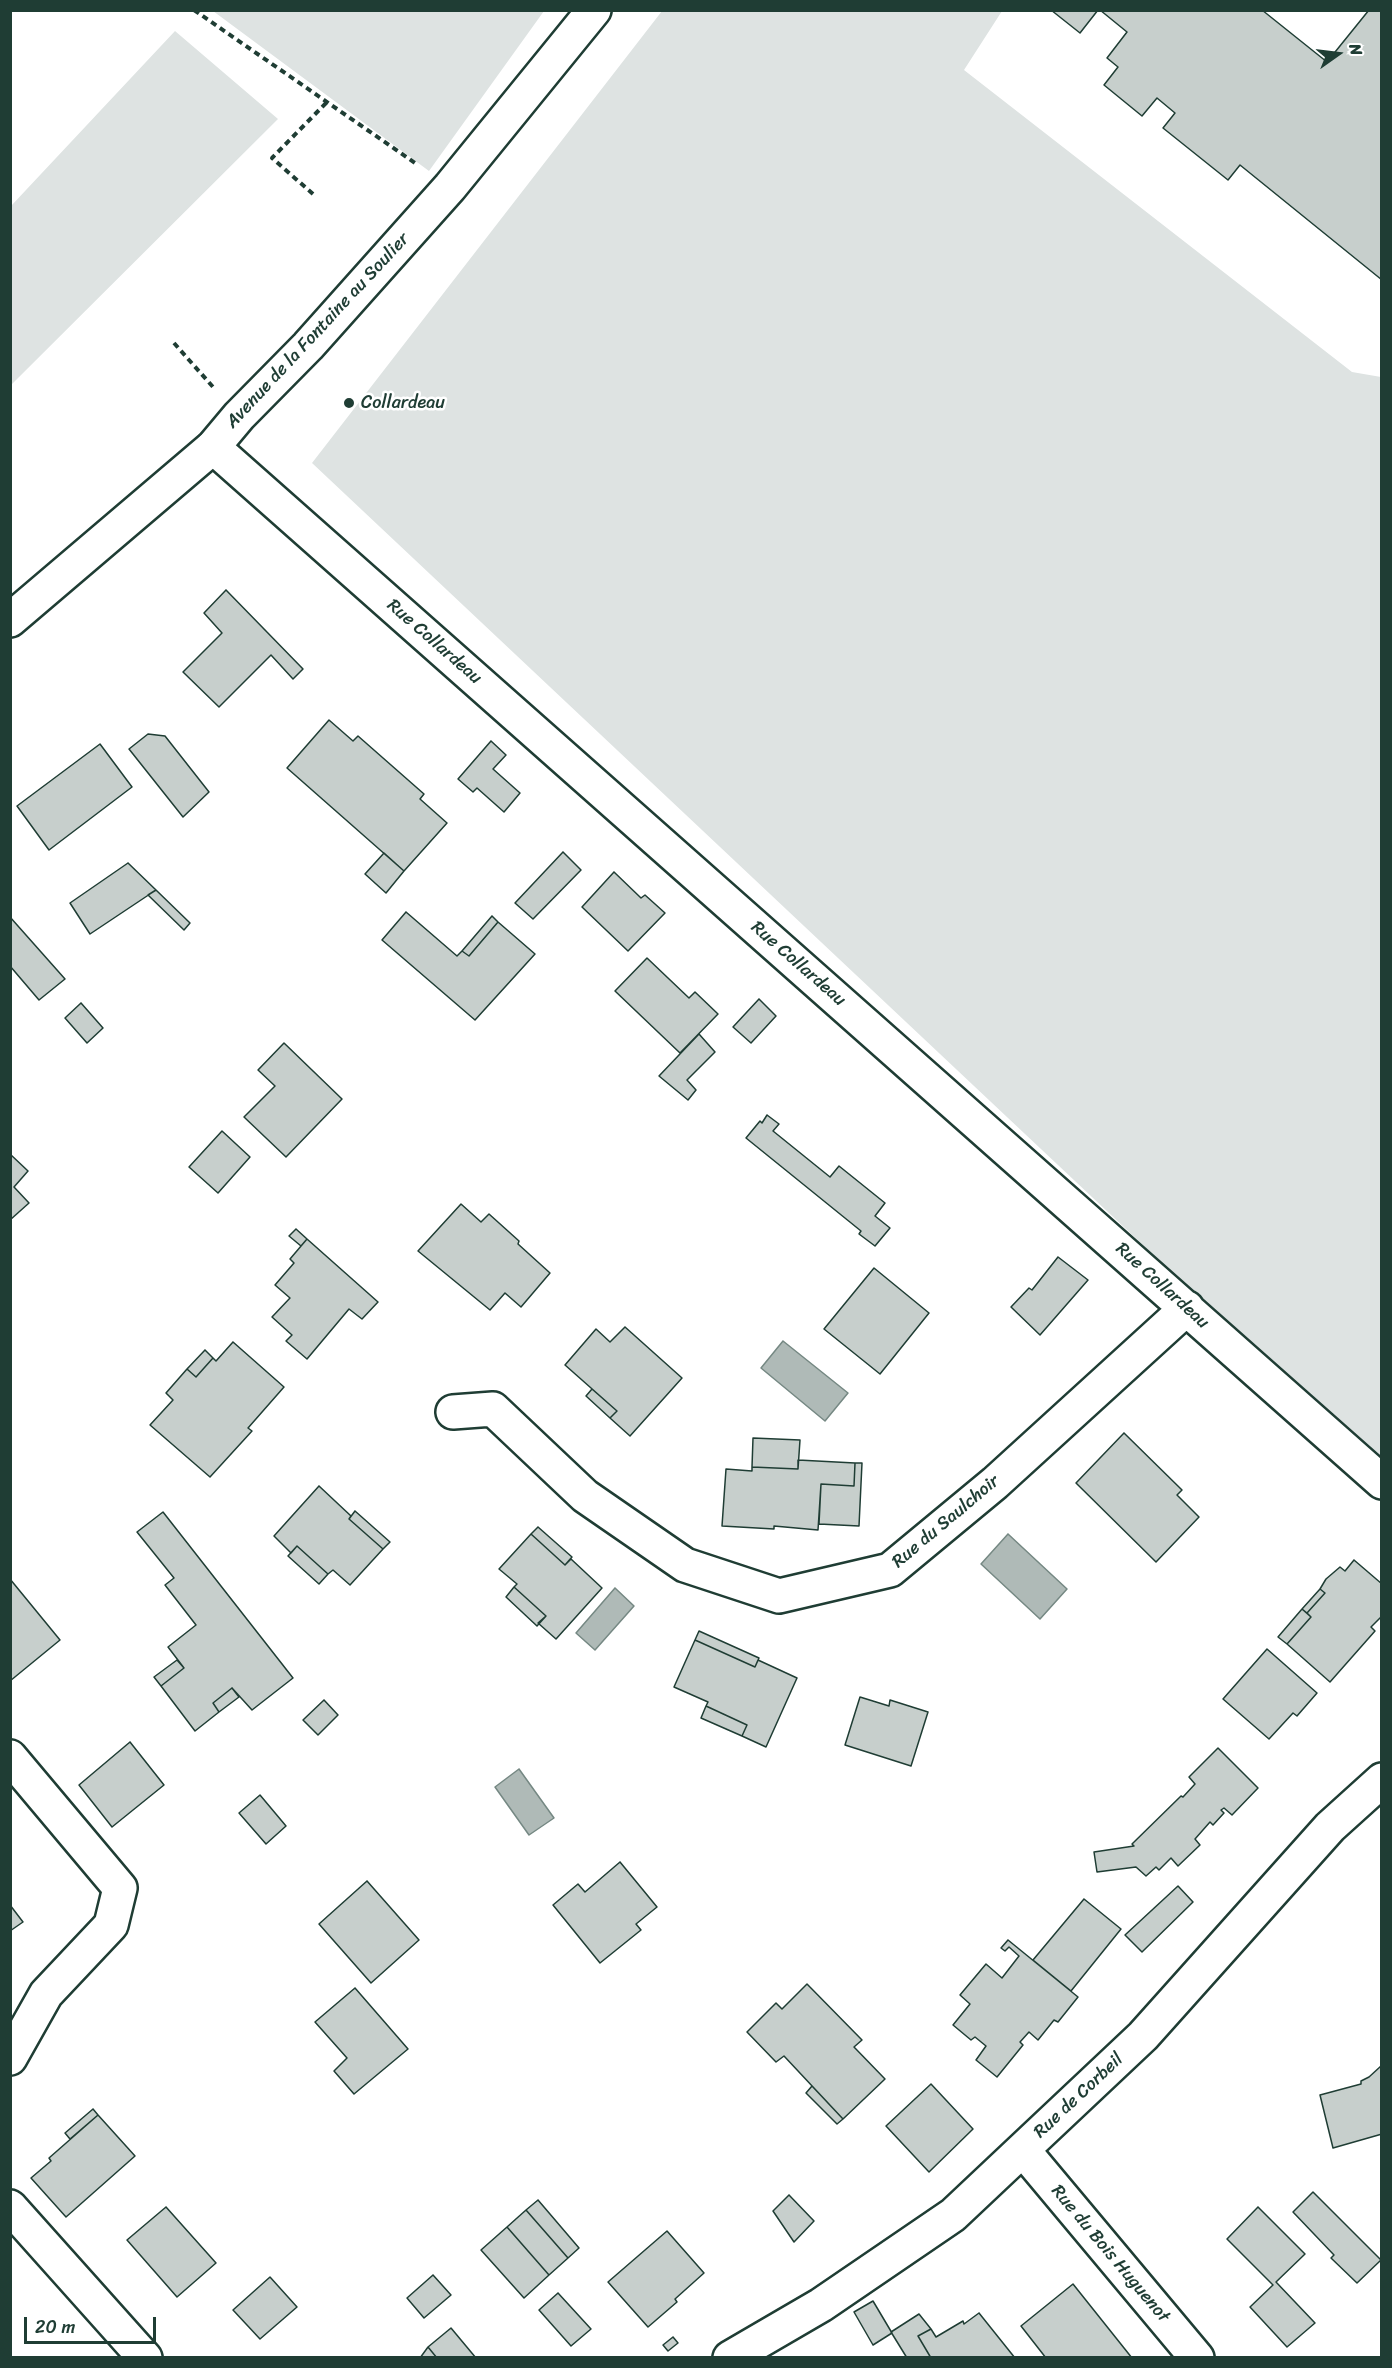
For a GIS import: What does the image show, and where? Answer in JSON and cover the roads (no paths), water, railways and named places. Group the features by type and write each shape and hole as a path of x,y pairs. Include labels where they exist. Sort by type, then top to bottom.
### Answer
{"street":[{"name":"Avenue de la Fontaine au Soulier","path":"10,620 213,447 239,416 308,346 450,187 594,10"},
{"name":"Rue Collardeau","path":"213,447 1382,1482"},
{"name":"Rue du Saulchoir","path":"453,1412 493,1409 585,1496 686,1565 779,1596 890,1570 995,1483 1187,1308"},
{"path":"10,1757 120,1888 111,1925 46,1994 10,2058"},
{"name":"Rue de Corbeil","path":"730,2358 821,2306 953,2216 1143,2036 1330,1827 1382,1780"},
{"name":"Rue du Bois Huguenot","path":"1023,2150 1197,2358"},
{"path":"10,2207 145,2358"}],"place":[{"name":"Collardeau","path":"349,403"}]}
